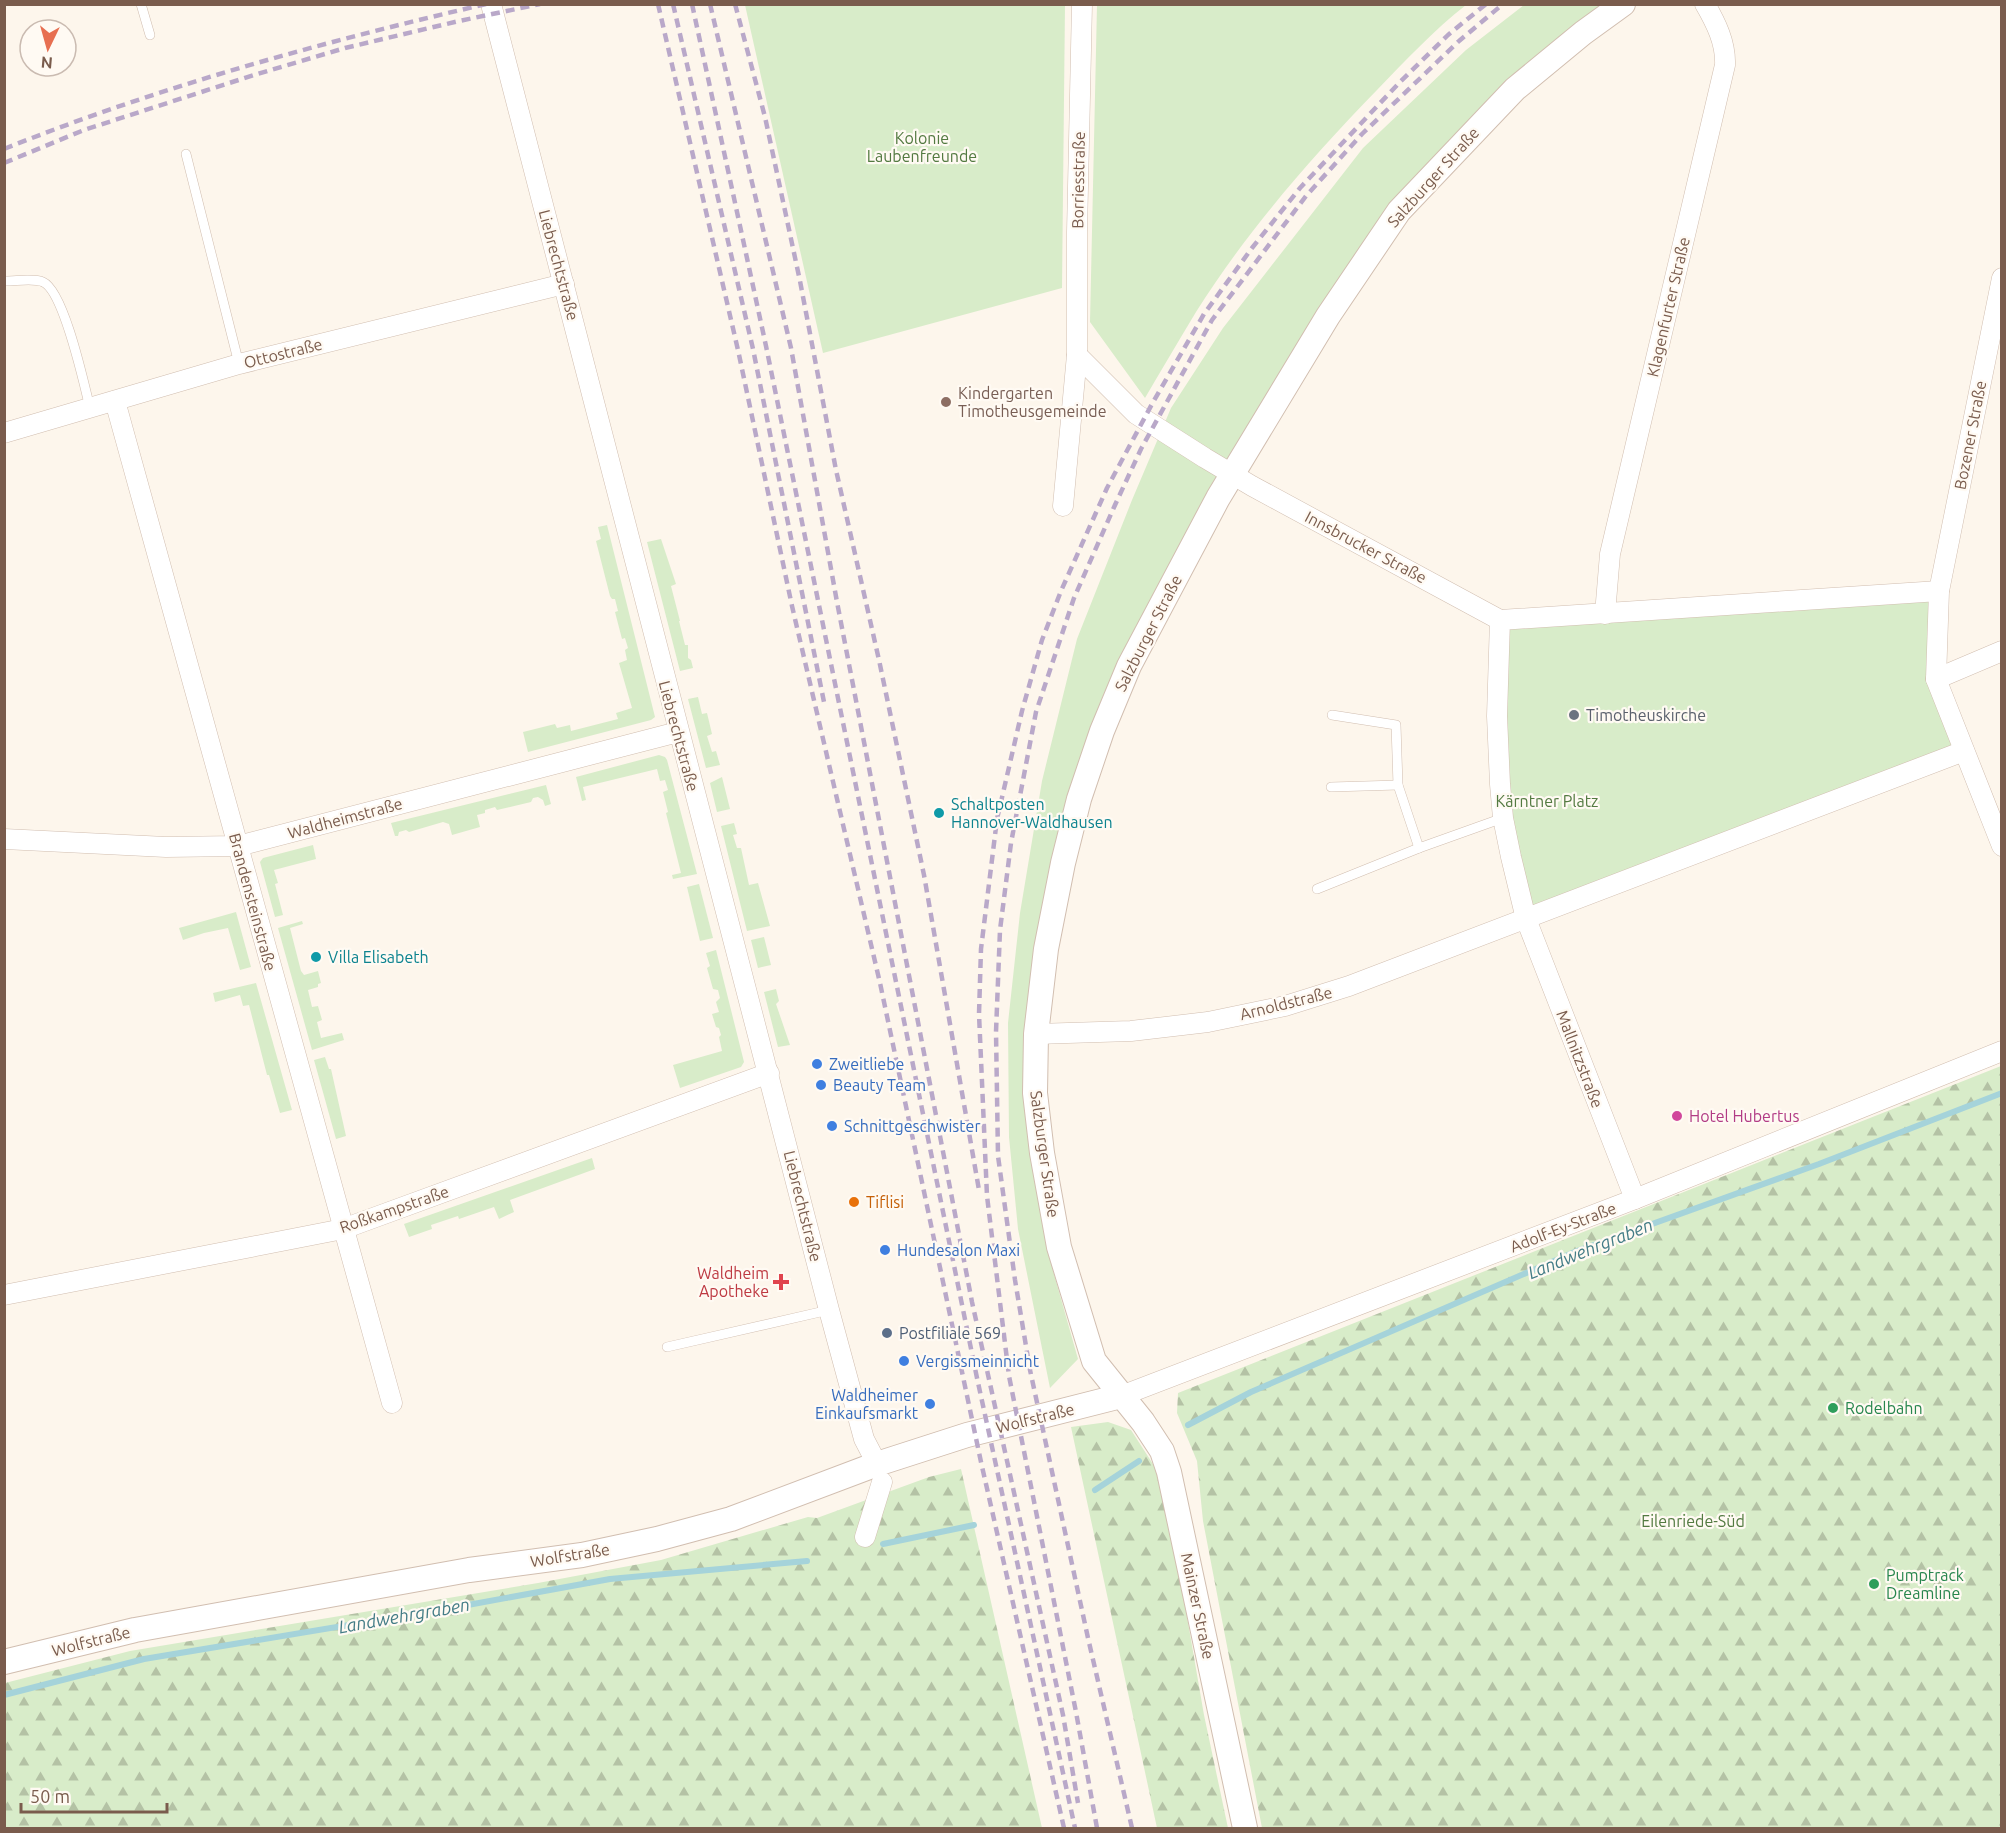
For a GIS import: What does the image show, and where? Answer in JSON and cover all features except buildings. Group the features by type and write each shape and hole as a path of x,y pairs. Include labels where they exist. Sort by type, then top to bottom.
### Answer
{"street":[{"name":"Liebrechtstraße","path":"491,4 829,1310 864,1439 879,1473"},
{"name":"Borriesstraße","path":"1063,506 1077,355 1082,4"},
{"name":"Salzburger Straße","path":"1121,1396 1094,1361 1059,1247 1042,1153 1035,1093 1036,1034 1046,949 1063,863 1079,799 1102,731 1129,666 1232,474 1328,316 1399,211 1515,89 1583,33 1623,4"},
{"name":"Klagenfurter Straße","path":"1605,614 1610,554 1725,64 1725,52 1716,24 1705,4"},
{"name":"Bozener Straße","path":"1939,591 2001,278"},
{"name":"Ottostraße","path":"4,433 239,364 564,284"},
{"path":"1077,355 1136,414 1232,474"},
{"name":"Brandensteinstraße","path":"115,401 392,1403"},
{"name":"Innsbrucker Straße","path":"1232,474 1500,620"},
{"path":"1964,752 1526,919 1503,818 1497,716 1500,620 1939,591 1936,679 2001,846"},
{"path":"1936,679 2001,651"},
{"name":"Waldheimstraße","path":"4,839 166,847 238,846 678,732"},
{"name":"Arnoldstraße","path":"1036,1034 1131,1031 1208,1022 1285,1006 1349,986 1526,919"},
{"name":"Mallnitzstraße","path":"1526,919 1635,1199"},
{"name":"Adolf-Ey-Straße","path":"1121,1396 1635,1199 2001,1051"},
{"name":"Roßkampstraße","path":"4,1295 344,1229 769,1073"},
{"name":"Mainzer Straße","path":"1121,1396 1159,1446 1177,1506 1245,1828"},
{"name":"Wolfstraße","path":"4,1662 135,1630 458,1572 582,1555 657,1539 731,1519 879,1473 967,1435 1121,1396"},
{"path":"865,1537 879,1473"}],"lane":[{"path":"141,4 150,35"},
{"path":"186,154 239,364"},
{"path":"6,281 42,281 54,291 64,314 90,408"},
{"path":"1332,715 1396,725 1398,785 1419,848"},
{"path":"1331,787 1398,785"},
{"path":"1317,889 1419,848 1503,818"},
{"path":"667,1347 829,1310"}],"green space":[{"name":"Kolonie Laubenfreunde","path":"745,5 1065,5 1062,288 823,353"},
{"path":"1097,5 1466,5 1431,35 1328,142 1258,224 1196,312 1145,398 1090,322"},
{"path":"1524,5 1623,5 1399,211 1129,666 1063,863 1031,1152 1054,1274 1078,1359 1050,1388 1018,1229 1009,1137 1008,1023 1020,913 1042,781 1077,639 1171,408 1223,328 1363,148 1466,50"},
{"path":"607,525 655,717 651,720 528,752 523,732 555,724 557,728 570,725 571,731 618,719 616,713 632,708 619,663 627,660 625,650 628,648 625,638 622,639 615,612 618,611 615,599 610,596 596,541 601,539 598,527"},
{"path":"661,539 676,584 671,586 685,645 688,645 688,658 693,668 680,671 647,542"},
{"name":"Kärntner Platz","path":"1939,591 1936,679 1964,751 1526,919 1511,857 1500,620"},
{"path":"698,697 702,714 707,713 712,734 707,736 712,752 716,751 720,765 706,768 688,699"},
{"path":"659,755 667,760 697,874 673,879 672,875 681,873 666,813 668,812 663,792 668,790 665,780 660,781 657,769 583,787 586,800 582,801 576,777"},
{"path":"722,777 730,809 717,812 710,783"},
{"path":"546,785 551,804 545,806 543,800 538,797 533,798 531,802 497,810 495,807 485,810 485,813 477,815 480,827 452,835 449,824 443,822 409,832 406,830 399,832 398,836 395,836 391,823"},
{"path":"734,823 737,834 733,835 737,848 741,848 749,885 758,883 770,926 747,931 721,826"},
{"path":"313,845 316,859 274,870 283,915 275,917 260,862 263,858"},
{"path":"699,884 713,938 700,941 687,887"},
{"path":"236,912 251,967 240,970 228,928 183,940 179,928"},
{"path":"302,921 303,924 290,928 301,971 304,975 318,971 321,983 318,987 308,990 312,1007 318,1006 322,1020 317,1022 321,1038 342,1033 344,1040 312,1050 278,928"},
{"path":"764,937 771,965 758,968 751,940"},
{"path":"716,950 744,1062 741,1067 680,1088 673,1065 722,1051 719,1037 721,1035 712,1014 719,1012 716,1002 720,998 718,990 713,989 707,968 710,966 706,953"},
{"path":"256,983 292,1110 280,1113 269,1075 267,1075 249,1005 243,1006 240,995 215,1002 213,993"},
{"path":"776,989 779,1001 776,1004 790,1045 778,1047 764,992"},
{"path":"325,1057 331,1069 346,1136 336,1139 314,1060"},
{"name":"Eilenriede-Süd","path":"2001,1066 2001,1828 1262,1828 1203,1521 1197,1461 1177,1413 1178,1393"},
{"path":"592,1158 595,1169 510,1200 514,1212 499,1219 494,1207 459,1219 458,1216 431,1225 432,1229 409,1237 404,1224"},
{"path":"1108,1422 1131,1430 1160,1475 1166,1495 1204,1715 1228,1828 1157,1828 1071,1427"},
{"path":"961,1469 1042,1828 5,1828 5,1683 130,1651 538,1583 661,1560 808,1517 817,1518 929,1477"}],"waterway":[{"name":"Landwehrgraben","path":"1188,1425 1251,1392 1577,1251 1819,1164 2002,1093"},
{"name":"Landwehrgraben","path":"1095,1490 1139,1461"},
{"name":"Landwehrgraben","path":"883,1544 974,1525"},
{"name":"Landwehrgraben","path":"4,1695 144,1659 610,1579 807,1561"}],"railway":[{"path":"4,149 183,85 303,50 486,4"},
{"path":"4,163 84,130 345,48 540,4"},
{"path":"658,4 738,350 792,606 880,983 981,1462 1064,1828"},
{"path":"673,4 753,349 825,707"},
{"path":"692,4 766,346 977,1378 1075,1828"},
{"path":"710,4 791,348 837,602 972,1302 1063,1715 1078,1803"},
{"path":"735,4 765,117 800,281 836,470 924,875 979,1190"},
{"path":"1097,1828 1009,1376 987,1196 979,1014 981,949 997,819 1022,711 1042,640 1061,591 1107,488 1204,314 1252,248 1300,188 1400,82 1448,35 1486,4"},
{"path":"1132,1828 1030,1370 998,1156 996,1032 1000,930 1011,843 1036,712 1074,598 1115,505 1141,449 1212,320 1306,196 1362,134 1459,41 1503,4"}],"place":[{"name":"Kindergarten Timotheusgemeinde","path":"946,402"},
{"name":"Timotheuskirche","path":"1574,715"},
{"name":"Schaltposten Hannover-Waldhausen","path":"939,813"},
{"name":"Villa Elisabeth","path":"316,957"},
{"name":"Zweitliebe","path":"817,1064"},
{"name":"Beauty Team","path":"821,1085"},
{"name":"Hotel Hubertus","path":"1677,1116"},
{"name":"Schnittgeschwister","path":"832,1126"},
{"name":"Tiflisi","path":"854,1202"},
{"name":"Hundesalon Maxi","path":"885,1250"},
{"name":"Waldheim Apotheke","path":"781,1282"},
{"name":"Postfiliale 569","path":"887,1333"},
{"name":"Vergissmeinnicht","path":"904,1361"},
{"name":"Waldheimer Einkaufsmarkt","path":"930,1404"},
{"name":"Rodelbahn","path":"1833,1408"},
{"name":"Pumptrack Dreamline","path":"1874,1584"}]}
